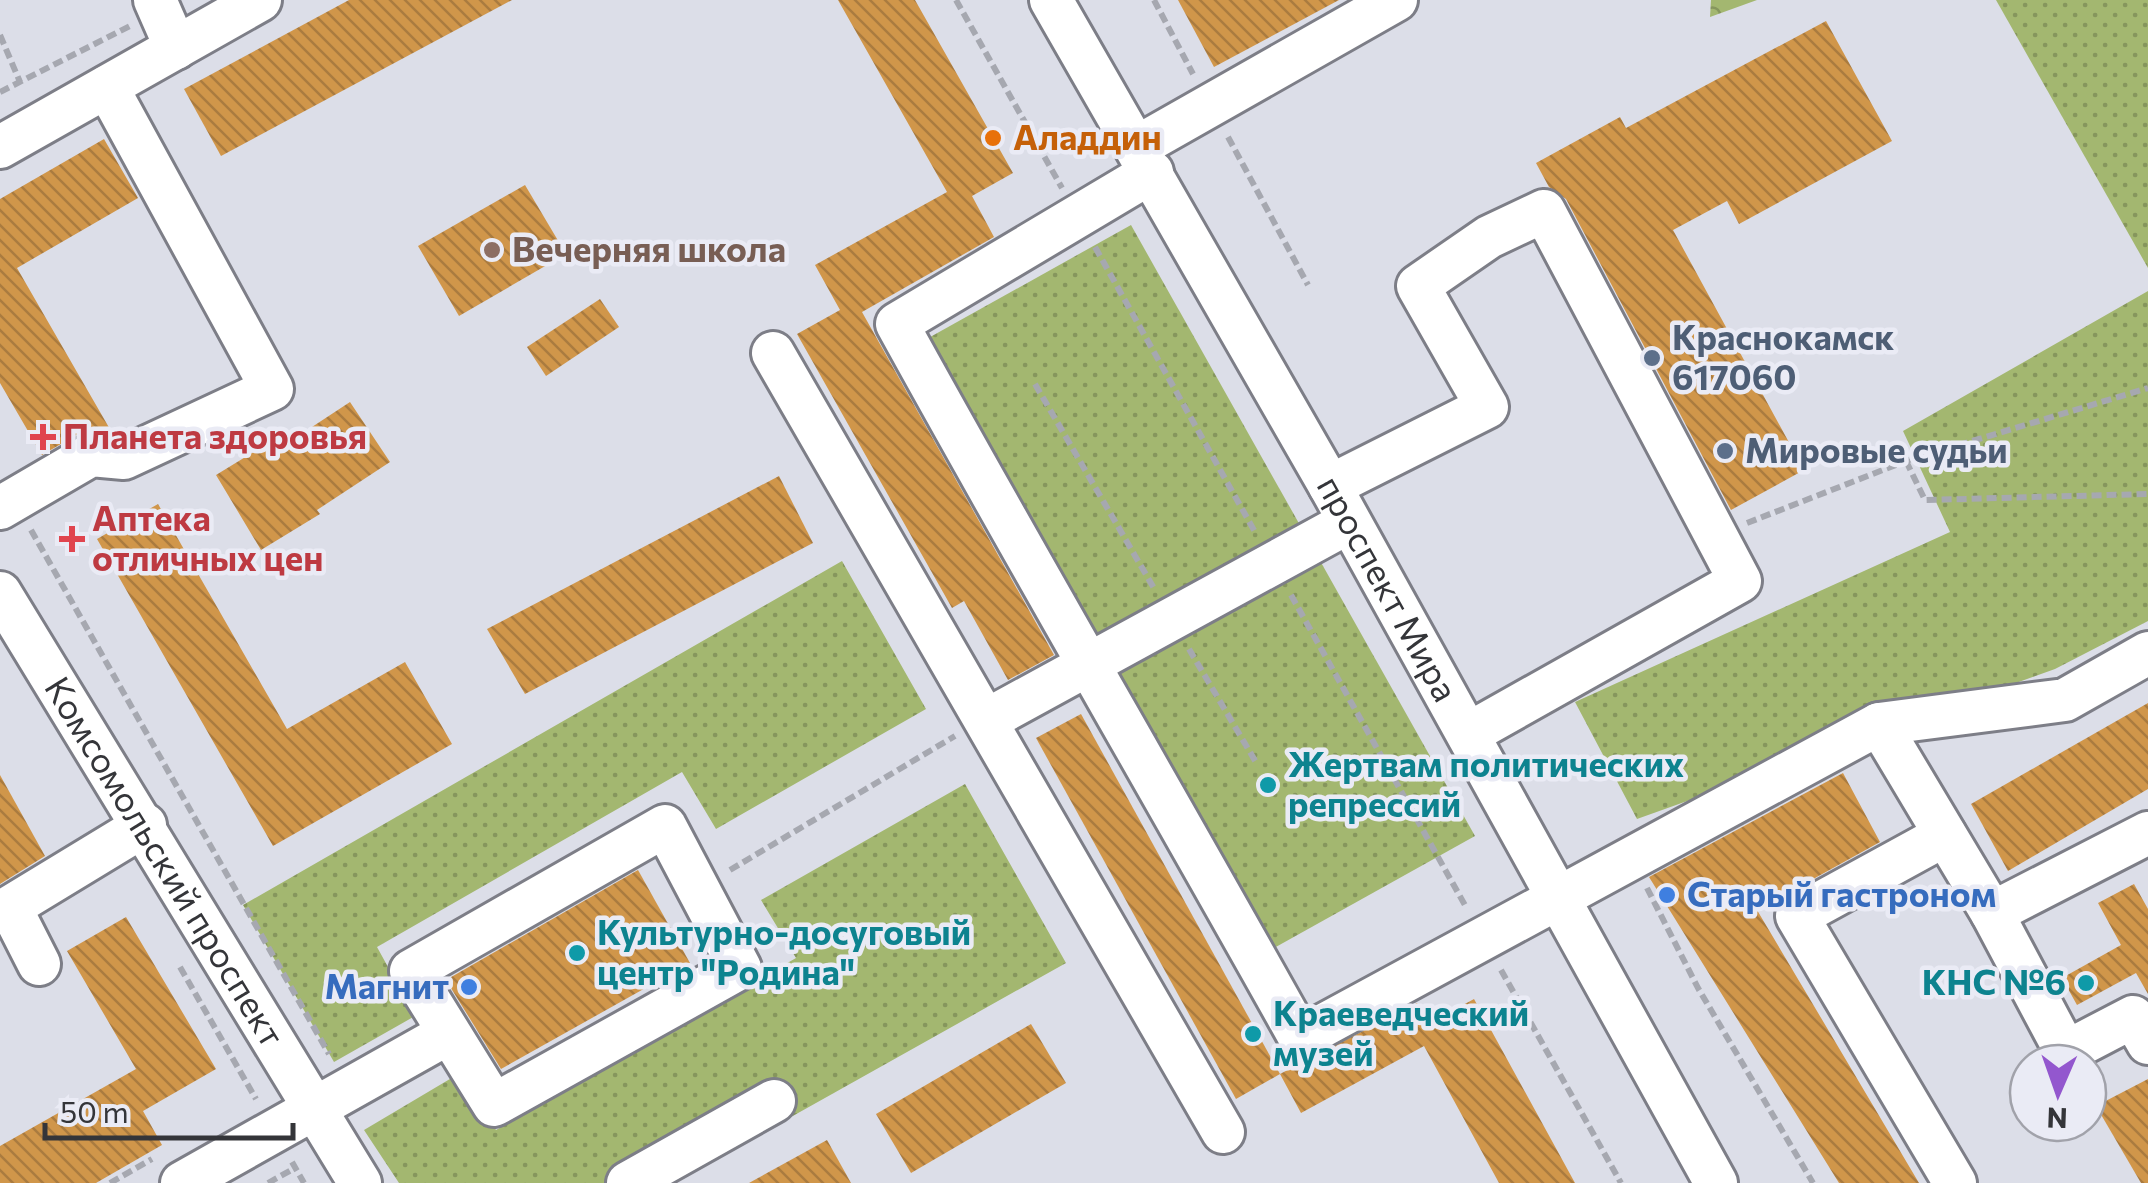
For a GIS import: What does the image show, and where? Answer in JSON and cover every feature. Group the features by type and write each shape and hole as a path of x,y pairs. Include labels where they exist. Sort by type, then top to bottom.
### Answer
{"street":[{"path":"0,147 107,87 163,20 260,0"},
{"name":"проспект Мира","path":"1051,0 1340,504 1557,903 1716,1183"},
{"path":"1396,0 1210,106 1145,160 897,324 1087,668 1135,742 1300,1038 1557,903 1878,724 2065,700 2148,653"},
{"path":"7,504 91,455 124,458 272,389 107,87"},
{"path":"986,720 1172,620 1487,407 1418,286 1490,236 1544,211 1740,581 1468,734"},
{"path":"773,353 1223,1132"},
{"name":"Комсомольский проспект","path":"0,593 145,825 333,1099 360,1183"},
{"path":"1878,724 1992,913 2066,1052 2133,1016 2148,1043"},
{"path":"39,964 10,907 145,825"},
{"path":"665,826 740,968 494,1105 447,1034 411,971 665,826"},
{"path":"1992,913 2148,833"},
{"path":"1945,835 1797,916 1956,1183"},
{"path":"182,1183 447,1034"},
{"path":"628,1183 774,1102"}],"path":[{"path":"1154,0 1308,286"},
{"path":"0,92 163,20"},
{"path":"0,35 20,82"},
{"path":"1035,384 1257,764"},
{"path":"1716,536 1906,461 2148,388"},
{"path":"1906,461 1925,500 2148,494"},
{"path":"7,504 333,1099"},
{"path":"699,889 934,746"},
{"path":"1633,861 1698,988 1813,1183"},
{"path":"268,1183 295,1168 304,1183"}],"green space":[{"path":"1711,0 1757,0 1710,17"},
{"path":"1996,0 2148,0 2148,268"},
{"path":"1131,225 1475,836 1267,952 923,341"},
{"path":"2148,291 2148,621 2055,669 1637,819 1575,702 1950,532 1903,431"},
{"path":"842,561 926,709 716,829 682,772 377,947 415,1016 334,1062 243,905"},
{"path":"965,784 1066,963 673,1183 399,1183 364,1130 460,1073 496,1130 796,958 761,900"}],"building":[{"path":"349,0 512,0 221,156 184,89"},
{"path":"838,0 915,0 1013,173 972,196 994,237 862,312 1054,655 1008,680 964,601 952,608 797,334 840,310 815,265 947,192"},
{"path":"1178,0 1339,0 1214,67"},
{"path":"1826,21 1892,141 1739,224 1727,201 1673,230 1804,470 1731,510 1566,199 1549,187 1536,163 1620,117 1626,128"},
{"path":"104,139 138,198 17,268 111,431 80,433 42,455 0,383 0,199"},
{"path":"525,185 566,254 459,316 418,246"},
{"path":"600,299 619,327 546,376 527,347"},
{"path":"350,402 390,462 317,510 320,514 261,550 216,475 275,439 280,448"},
{"path":"779,476 813,543 525,694 487,629"},
{"path":"158,504 287,729 405,662 452,744 273,846 97,539"},
{"path":"2148,703 2148,789 2008,871 1971,804"},
{"path":"1081,714 1280,1074 1236,1099 1036,738"},
{"path":"1843,773 1880,842 1757,910 1919,1183 1839,1183 1649,877"},
{"path":"0,775 45,856 0,884"},
{"name":"Культурно-досуговый центр \"Родина\"","path":"638,870 690,963 501,1069 446,980"},
{"path":"2134,884 2148,909 2148,994 2136,973 2077,1005 2062,978 2121,945 2098,903"},
{"path":"126,917 216,1069 143,1111 162,1145 96,1183 0,1183 0,1146 136,1069 67,951"},
{"path":"1474,999 1575,1183 1499,1183 1424,1046 1301,1113 1280,1074 1417,1003 1428,1024"},
{"path":"1031,1024 1066,1083 911,1173 876,1114"},
{"path":"2148,1079 2148,1183 2141,1183 2108,1127 2108,1100"},
{"path":"827,1140 851,1183 749,1183"}],"place":[{"name":"Аладдин","path":"993,138"},
{"name":"Вечерняя школа","path":"492,250"},
{"name":"Краснокамск 617060","path":"1652,358"},
{"name":"Планета здоровья","path":"43,437"},
{"name":"Мировые судьи","path":"1725,451"},
{"name":"Аптека отличных цен","path":"72,539"},
{"name":"Жертвам политических репрессий","path":"1268,785"},
{"name":"Старый гастроном","path":"1667,895"},
{"name":"Культурно-досуговый центр \"Родина\"","path":"577,953"},
{"name":"КНС №6","path":"2086,983"},
{"name":"Магнит","path":"469,987"},
{"name":"Краеведческий музей","path":"1253,1034"}]}
